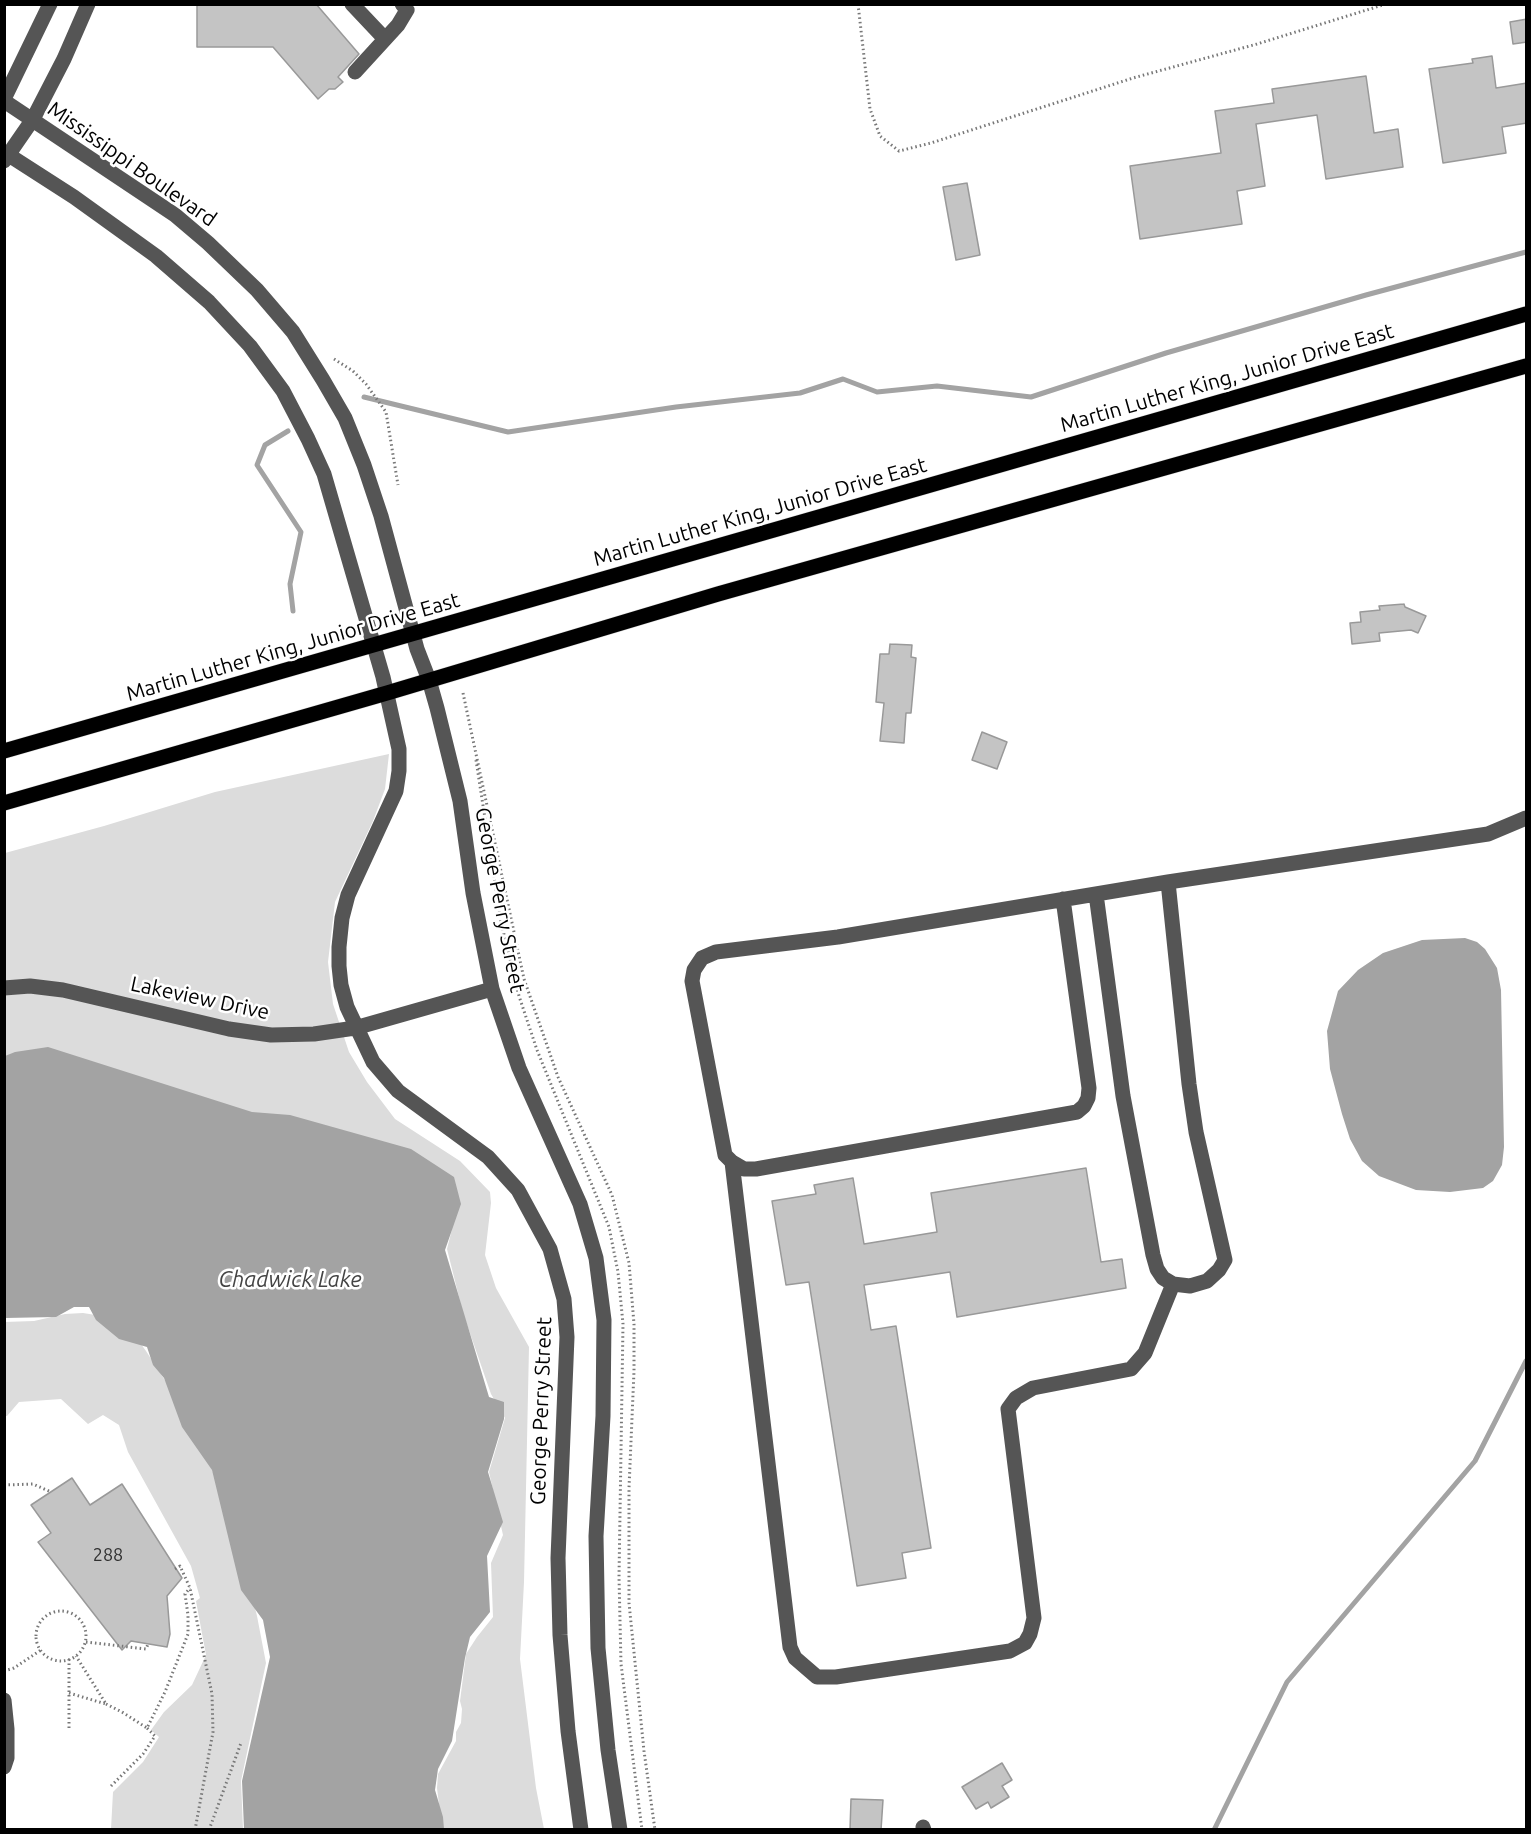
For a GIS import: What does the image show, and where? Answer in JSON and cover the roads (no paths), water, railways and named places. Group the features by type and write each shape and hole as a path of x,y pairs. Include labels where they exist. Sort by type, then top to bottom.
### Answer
{"main road":[{"name":"Martin Luther King, Junior Drive East","path":"4,751 1527,314"},
{"path":"4,802 387,693 718,594 1527,366"}],"street":[{"path":"4,100 50,4"},
{"path":"88,4 64,59 33,119 6,156 74,197 156,256 209,302 250,346 283,391 324,474 387,693"},
{"path":"352,4 385,39"},
{"path":"355,72 399,25 407,10 402,4"},
{"name":"Mississippi Boulevard","path":"4,100 183,222 257,290 292,332 323,380 349,428 377,506 417,649 429,680"},
{"name":"George Perry Street","path":"429,680 460,801 473,893 492,989 519,1068 580,1204 596,1258 602,1290 603,1406 596,1536 598,1648 608,1750 620,1830"},
{"name":"George Perry Street","path":"387,693 399,749 396,791 348,895 342,918 339,947 341,985 355,1028 373,1062 398,1091 471,1143 505,1174 518,1190 540,1229 558,1275 564,1299 567,1337 558,1558 560,1624 568,1731 581,1830"},
{"path":"1063,899 1089,1088 1084,1106 1077,1112 756,1169 744,1168 732,1162 725,1155 692,981 694,970 702,958 716,952 838,937 1063,899 1168,882 1488,834 1527,818"},
{"path":"1096,894 1123,1096 1153,1255 1162,1278 1173,1284 1190,1286 1207,1281 1219,1270 1225,1260 1196,1132 1168,882"},
{"name":"Lakeview Drive","path":"4,988 30,986 63,990 250,1034 314,1034 355,1028 492,989"},
{"path":"732,1162 790,1647 795,1658 818,1677 836,1677 1010,1651 1024,1643 1030,1634 1034,1618 1008,1409 1016,1398 1033,1388 1131,1369 1145,1353 1173,1284"},
{"path":"4,1700 7,1758 4,1767"}],"water":[{"path":"1465,938 1477,942 1485,949 1497,968 1501,990 1504,1147 1502,1165 1493,1181 1483,1188 1450,1192 1416,1190 1379,1176 1362,1161 1350,1139 1342,1114 1330,1069 1327,1031 1338,991 1358,970 1383,953 1422,940"},
{"name":"Chadwick Lake","path":"48,1047 252,1112 290,1115 411,1149 454,1177 461,1204 445,1250 489,1397 504,1402 504,1419 488,1472 503,1522 487,1556 490,1612 470,1637 452,1741 438,1769 435,1790 444,1829 244,1829 242,1781 270,1657 263,1620 241,1590 212,1470 182,1427 164,1378 153,1365 147,1347 119,1339 96,1320 89,1307 74,1307 56,1317 5,1318 5,1056 15,1052"}],"waterway":[{"path":"364,397 508,432 676,407 800,393 843,379 877,392 937,386 1031,397 1166,353 1366,295 1526,252"},
{"path":"288,431 265,445 257,465 301,532 290,584 293,611"},
{"path":"1214,1830 1287,1682 1475,1461 1526,1361"}]}
